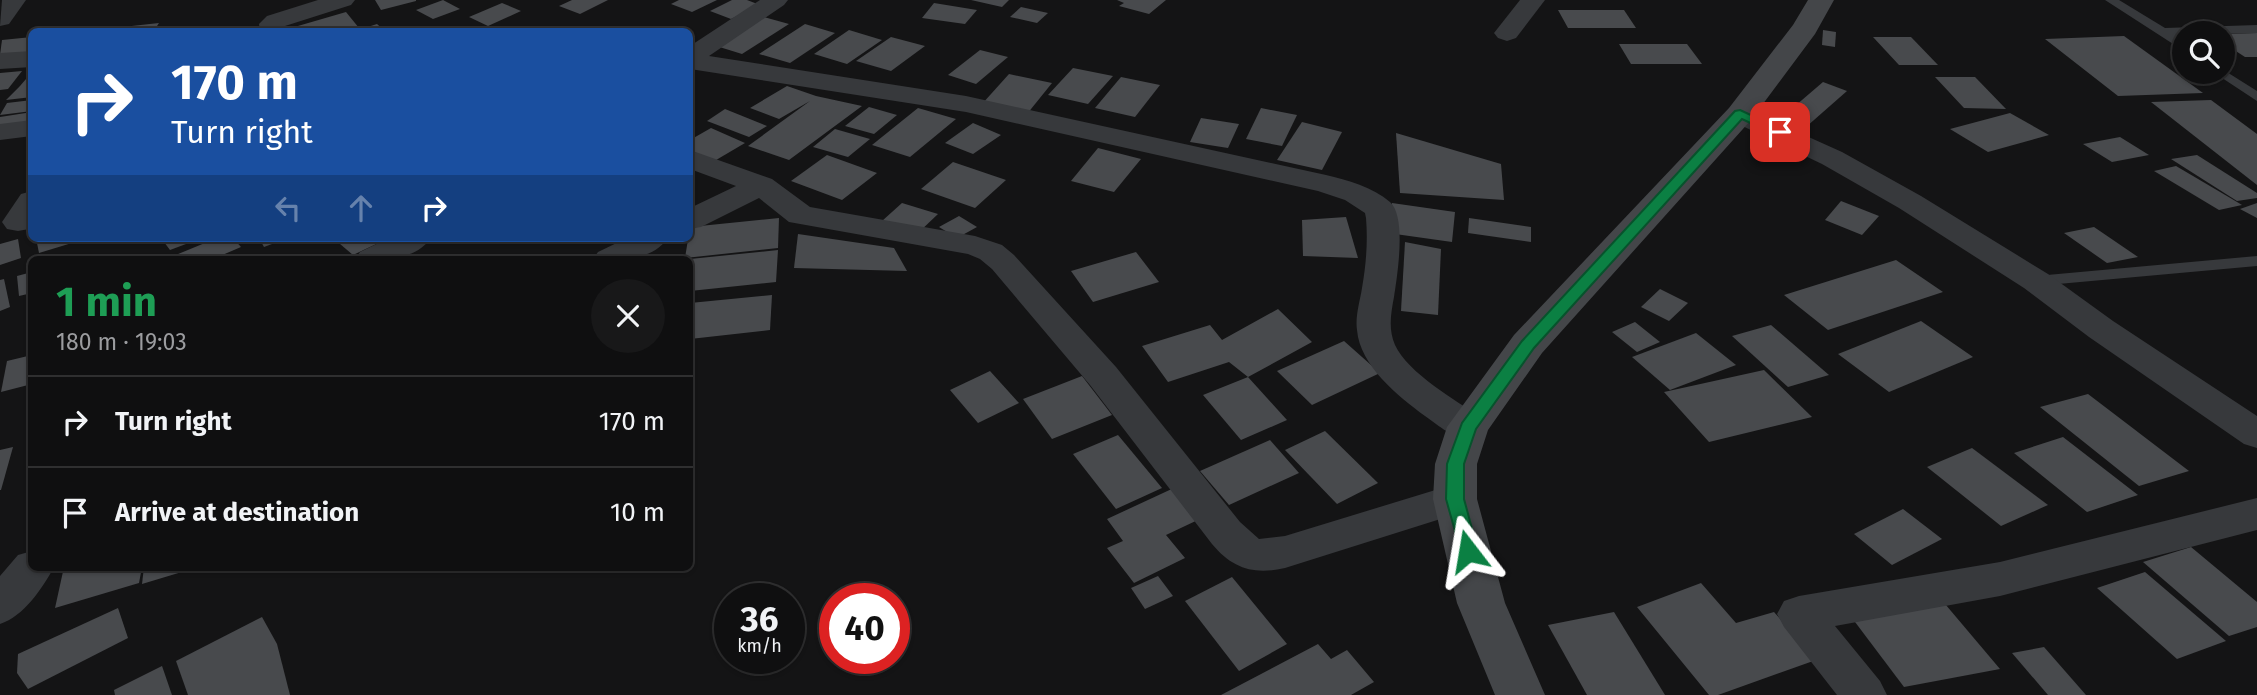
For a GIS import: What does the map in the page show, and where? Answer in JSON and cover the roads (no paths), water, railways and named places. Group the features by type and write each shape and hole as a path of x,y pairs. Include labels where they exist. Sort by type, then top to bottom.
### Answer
{"street":[{"path":"0,19 14,0"},
{"path":"272,28 271,24 276,21 343,0"},
{"path":"693,57 776,0"},
{"path":"1507,33 1533,0"},
{"path":"1520,695 1481,603 1455,499 1456,464 1468,427 1528,344 1740,114 1805,28 1821,0"},
{"path":"0,61 28,59"},
{"path":"693,59 966,104 1326,184 1356,194 1380,209 1383,248 1374,325 1378,347 1394,368 1433,404 1468,427"},
{"path":"1740,114 1910,202 2036,281 2112,337 2257,434"},
{"path":"0,132 28,128"},
{"path":"693,160 761,186 800,215 975,246 991,252 1003,262 1103,376 1226,533 1247,555 1259,558 1285,552 1455,499"},
{"path":"693,219 761,186"},
{"path":"377,256 407,242"},
{"path":"615,256 644,242"},
{"path":"1864,695 1798,614 2000,579 2257,514"},
{"path":"0,606 30,571"}],"lane":[{"path":"2111,0 2172,38"},
{"path":"2163,32 2257,29"},
{"path":"2235,82 2257,97"},
{"path":"2036,281 2257,261"}]}
